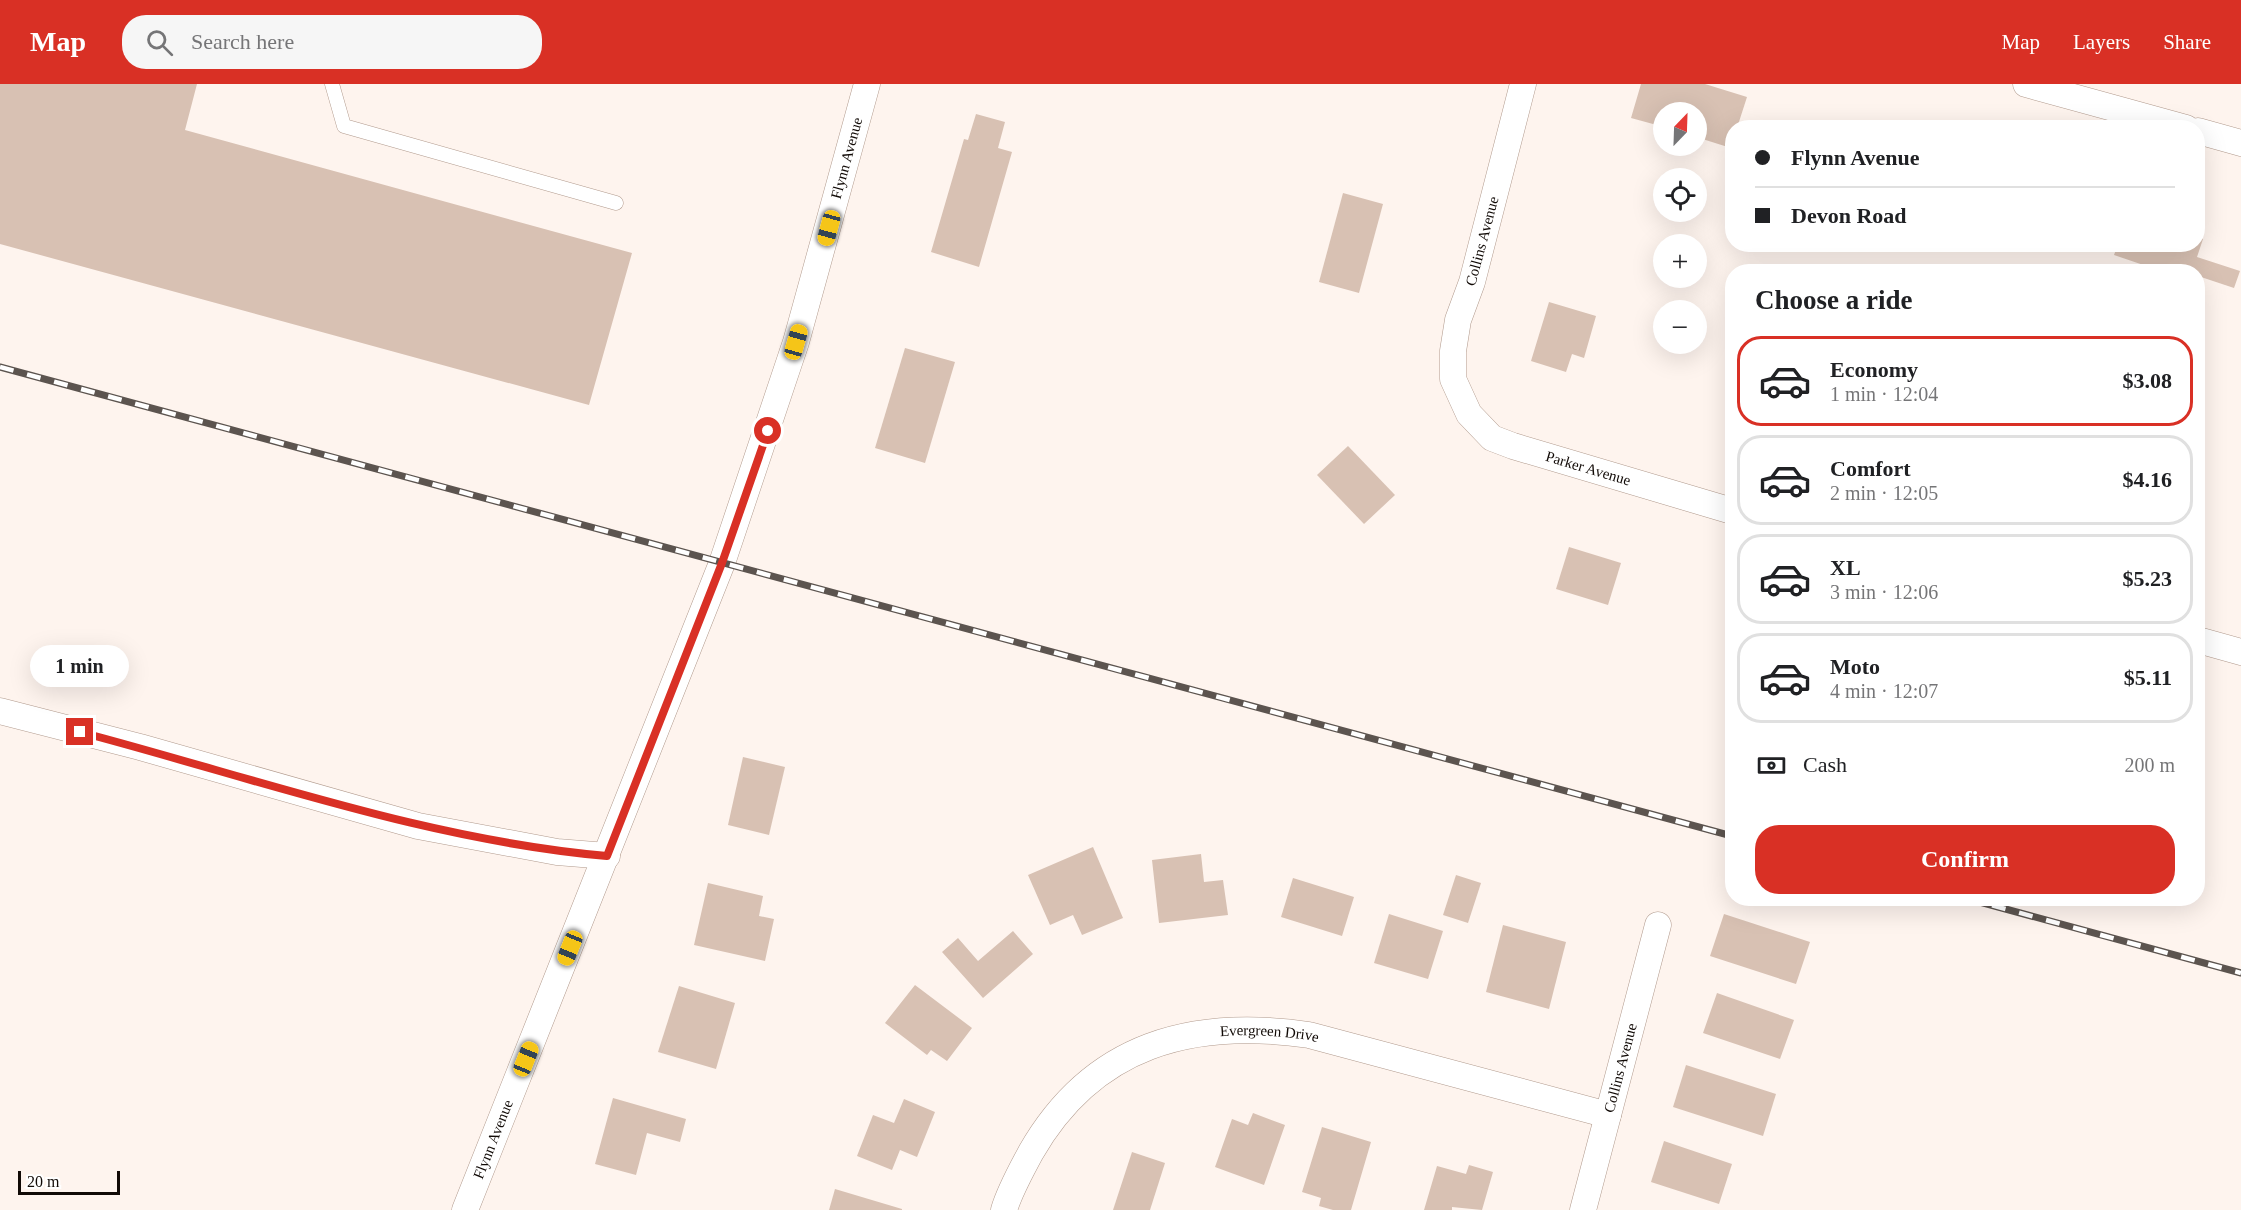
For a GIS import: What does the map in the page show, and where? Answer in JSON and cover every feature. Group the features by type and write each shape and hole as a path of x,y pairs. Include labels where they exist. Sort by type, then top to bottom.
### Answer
{"street":[{"name":"Flynn Avenue","path":"465,1210 722,563 817,273 867,84"},
{"name":"Collins Avenue","path":"1463,397 1453,379 1453,351 1458,320 1472,282 1522,84"},
{"path":"2026,84 2157,120"},
{"path":"2205,133 2241,142"},
{"name":"Parker Avenue","path":"1463,397 1469,414 1492,438 1725,509"},
{"path":"2205,642 2241,652"},
{"path":"0,711 140,747 418,826 557,852 607,856"},
{"name":"Collins Avenue","path":"1583,1210 1658,925"},
{"name":"Evergreen Drive","path":"1004,1210 1042,1133 1063,1106 1089,1081 1121,1059 1192,1033 1229,1029 1269,1029 1309,1035 1608,1116"}],"lane":[{"path":"332,84 344,126 616,203"}],"building":[{"path":"0,84 197,84 185,130 632,253 589,405 0,244"},
{"path":"1641,84 1705,84 1747,97 1740,120 1725,120 1725,146 1707,140 1707,102 1653,102 1653,124 1631,118"},
{"path":"976,114 1005,122 998,148 1012,152 979,267 931,252 964,139 968,140"},
{"path":"1343,193 1383,204 1359,293 1319,282"},
{"path":"2115,252 2199,252 2197,257 2240,271 2234,288 2205,278 2205,264 2140,264 2114,255"},
{"path":"1549,302 1596,316 1584,358 1572,354 1566,372 1531,361"},
{"path":"905,348 955,362 925,463 875,448"},
{"path":"1348,446 1395,495 1364,524 1317,475"},
{"path":"1569,547 1621,563 1608,605 1556,589"},
{"path":"743,757 785,767 769,835 728,825"},
{"path":"1093,847 1123,918 1082,935 1073,915 1050,925 1028,875"},
{"path":"1201,854 1204,882 1223,880 1228,915 1159,923 1152,860"},
{"path":"1456,875 1481,883 1468,923 1443,915"},
{"path":"1293,878 1354,897 1342,936 1281,917"},
{"path":"708,883 763,896 759,916 774,919 765,961 694,945"},
{"path":"1389,914 1443,931 1428,979 1374,963"},
{"path":"1724,914 1810,942 1796,984 1710,956"},
{"path":"1503,925 1566,942 1549,1009 1486,992"},
{"path":"1013,931 1033,954 983,998 942,952 958,938 978,961"},
{"path":"915,985 972,1028 947,1061 931,1050 927,1055 885,1023"},
{"path":"679,986 735,1003 716,1069 658,1052"},
{"path":"1717,993 1794,1020 1780,1059 1703,1033"},
{"path":"1686,1065 1776,1094 1763,1136 1673,1107"},
{"path":"613,1098 686,1119 680,1142 647,1133 636,1175 595,1164"},
{"path":"904,1099 935,1112 917,1157 900,1150 892,1170 857,1156 873,1115 894,1123"},
{"path":"1253,1113 1285,1125 1264,1185 1215,1167 1232,1119 1248,1125"},
{"path":"1322,1127 1371,1142 1351,1210 1333,1210 1319,1206 1321,1198 1302,1192"},
{"path":"1664,1141 1732,1164 1719,1204 1651,1182"},
{"path":"1132,1152 1165,1163 1150,1210 1113,1210"},
{"path":"1469,1165 1493,1172 1482,1210 1452,1207 1452,1210 1424,1210 1437,1166 1466,1174"},
{"path":"835,1189 902,1209 902,1210 829,1210"}],"railway":[{"path":"0,367 1725,834"},
{"path":"1994,906 2241,973"}],"route":[{"path":"80,732 418,826 557,852 607,856 722,563 768,431"}]}
